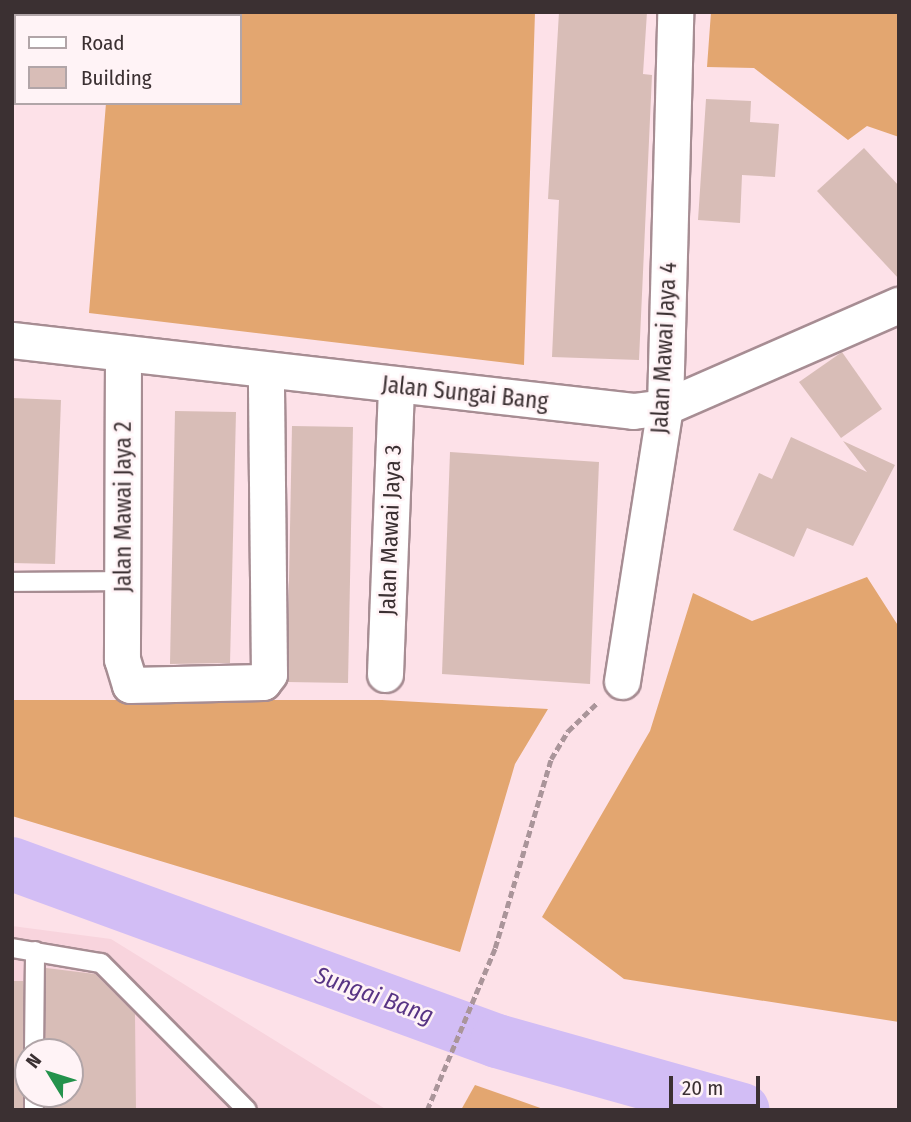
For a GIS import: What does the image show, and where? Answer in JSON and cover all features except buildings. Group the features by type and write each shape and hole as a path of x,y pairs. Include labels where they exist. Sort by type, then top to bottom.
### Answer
{"street":[{"name":"Jalan Mawai Jaya 4","path":"622,681 665,407 675,12"},
{"name":"Jalan Sungai Bang","path":"12,340 266,373 634,411 665,407 899,306"},
{"name":"Jalan Mawai Jaya 2","path":"123,356 121,659 130,685 267,678 266,373"},
{"name":"Jalan Mawai Jaya 3","path":"385,674 396,386"}],"lane":[{"path":"12,582 123,581"},
{"path":"12,948 101,963 247,1110"},
{"path":"34,1038 35,951"}],"path":[{"path":"427,1110 495,948 551,760 568,731 622,681"}],"shaded area":[{"path":"113,12 535,12 524,365 89,313 106,105 242,105 242,14"},
{"path":"711,12 899,12 899,137 867,126 848,140 754,68 707,67"},
{"path":"867,577 899,627 899,1022 624,979 542,917 650,731 693,593 752,621"},
{"path":"12,700 382,700 548,709 515,764 460,952 12,816"},
{"path":"12,926 111,939 387,1110 12,1110"},
{"path":"475,1085 546,1110 461,1110"}],"waterway":[{"name":"Sungai Bang","path":"12,864 497,1041 742,1110"}]}
